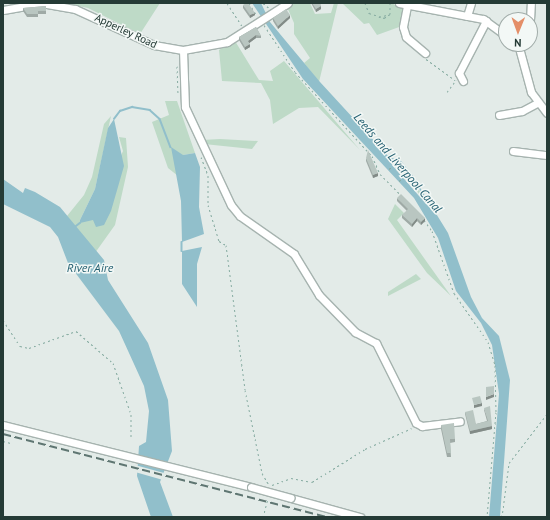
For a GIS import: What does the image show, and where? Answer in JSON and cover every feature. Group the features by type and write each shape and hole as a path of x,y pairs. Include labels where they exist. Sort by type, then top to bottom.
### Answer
{"street":[{"name":"Apperley Road","path":"3,10 23,4 41,3 75,9 154,45 183,50 220,45 245,32 288,3"},
{"path":"399,3 424,11 467,16 486,21 498,30"},
{"path":"424,11 426,3"},
{"path":"467,16 471,3"},
{"path":"407,6 403,27 406,37 425,53"},
{"path":"459,79 486,21"},
{"path":"183,50 185,107 202,146 240,216 294,254 319,295 355,332 381,349 417,424 460,421"},
{"path":"521,52 537,103 547,113"},
{"path":"500,115 522,111 537,103"},
{"path":"513,151 547,155"},
{"path":"3,425 69,440 360,517"}],"path":[{"path":"227,3 245,32"},
{"path":"249,3 295,72 372,156 380,174 404,198"},
{"path":"365,3 365,10 379,17 387,18 390,14 390,3"},
{"path":"379,17 390,14"},
{"path":"425,53 426,61 459,79 447,92"},
{"path":"202,146 208,175 206,199 220,237 219,240 226,245 245,390 262,473 270,487 279,480 312,482 325,476 365,450 417,424"},
{"path":"389,169 393,166"},
{"path":"399,181 403,178"},
{"path":"410,204 432,231 454,292 493,354 496,412 486,517"},
{"path":"3,320 20,346 29,348 76,331 113,363 131,414 131,438"},
{"path":"502,517 508,463 547,414"},
{"path":"3,441 11,443"},
{"path":"263,517 269,495"}],"green space":[{"path":"65,3 160,3 140,34 88,8"},
{"path":"293,3 310,3 315,14 331,13 334,3 338,3 319,82 304,63 310,58 294,34 294,23 287,7"},
{"path":"342,3 391,3 405,9 402,26 377,35 369,23 364,24"},
{"path":"235,41 259,80 273,81 270,71 284,61 360,150 318,107 299,108 273,124 270,100 261,83 222,81 219,50"},
{"path":"165,101 177,101 195,153 183,155 178,176 168,168 152,122 169,115"},
{"path":"111,116 95,189 80,220 93,219 123,151 119,137 126,138 128,167 115,225 95,253 67,216 84,195 92,177 104,124"},
{"path":"220,139 258,141 252,149 204,144 202,140"},
{"path":"396,163 402,165 419,187 420,195"},
{"path":"395,204 404,213 397,220 451,296 427,273 388,219"},
{"path":"416,274 421,279 388,296 388,292"}],"water":[{"name":"Leeds and Liverpool Canal","path":"252,3 261,3 270,22 320,82 389,157 401,161 411,173 448,233 471,297 482,318 499,336 510,380 500,517 489,517 499,394 492,345 481,323 456,291 438,238 414,198 303,79","holes":["392,160 402,165 420,190 419,196 392,165"]},
{"path":"114,119 124,166 111,211 104,225 96,227 93,220 80,223 80,220 95,189 108,128"},
{"path":"171,147 183,155 195,153 200,167 199,207 204,234 182,242 181,201"},
{"name":"River Aire","path":"3,179 23,193 25,188 35,192 60,207 104,260 108,280 148,343 168,400 172,451 160,482 173,517 151,517 137,476 139,446 146,442 149,411 144,386 119,331 68,263 58,237 50,227 3,204"},
{"path":"202,247 197,264 197,307 182,284 182,251"}],"pier":[{"path":"135,465 164,473 163,480 135,472"}],"building":[{"path":"248,3 255,13 250,15 243,5"},
{"path":"312,3 320,3 321,6 316,9"},
{"path":"46,6 46,11 38,11 38,14 27,14 23,8"},
{"path":"286,9 290,15 278,26 273,18"},
{"path":"256,27 261,36 256,35 248,41 250,44 245,47 239,37"},
{"path":"368,150 378,173 373,175 366,158"},
{"path":"401,194 425,218 421,222 417,218 412,224 402,215 408,209 397,198"},
{"path":"494,386 494,394 486,397 486,387"},
{"path":"480,396 482,403 474,405 472,398"},
{"path":"490,406 492,426 470,431 465,412 473,410 476,424 488,421 484,408"},
{"path":"454,423 455,439 450,439 451,453 447,453 441,425"}],"waterway":[{"path":"114,119 120,111 132,107 150,110 160,119 171,147"},
{"path":"76,226 80,223"},
{"path":"182,242 182,251"}],"railway":[{"path":"3,434 327,517"}]}
